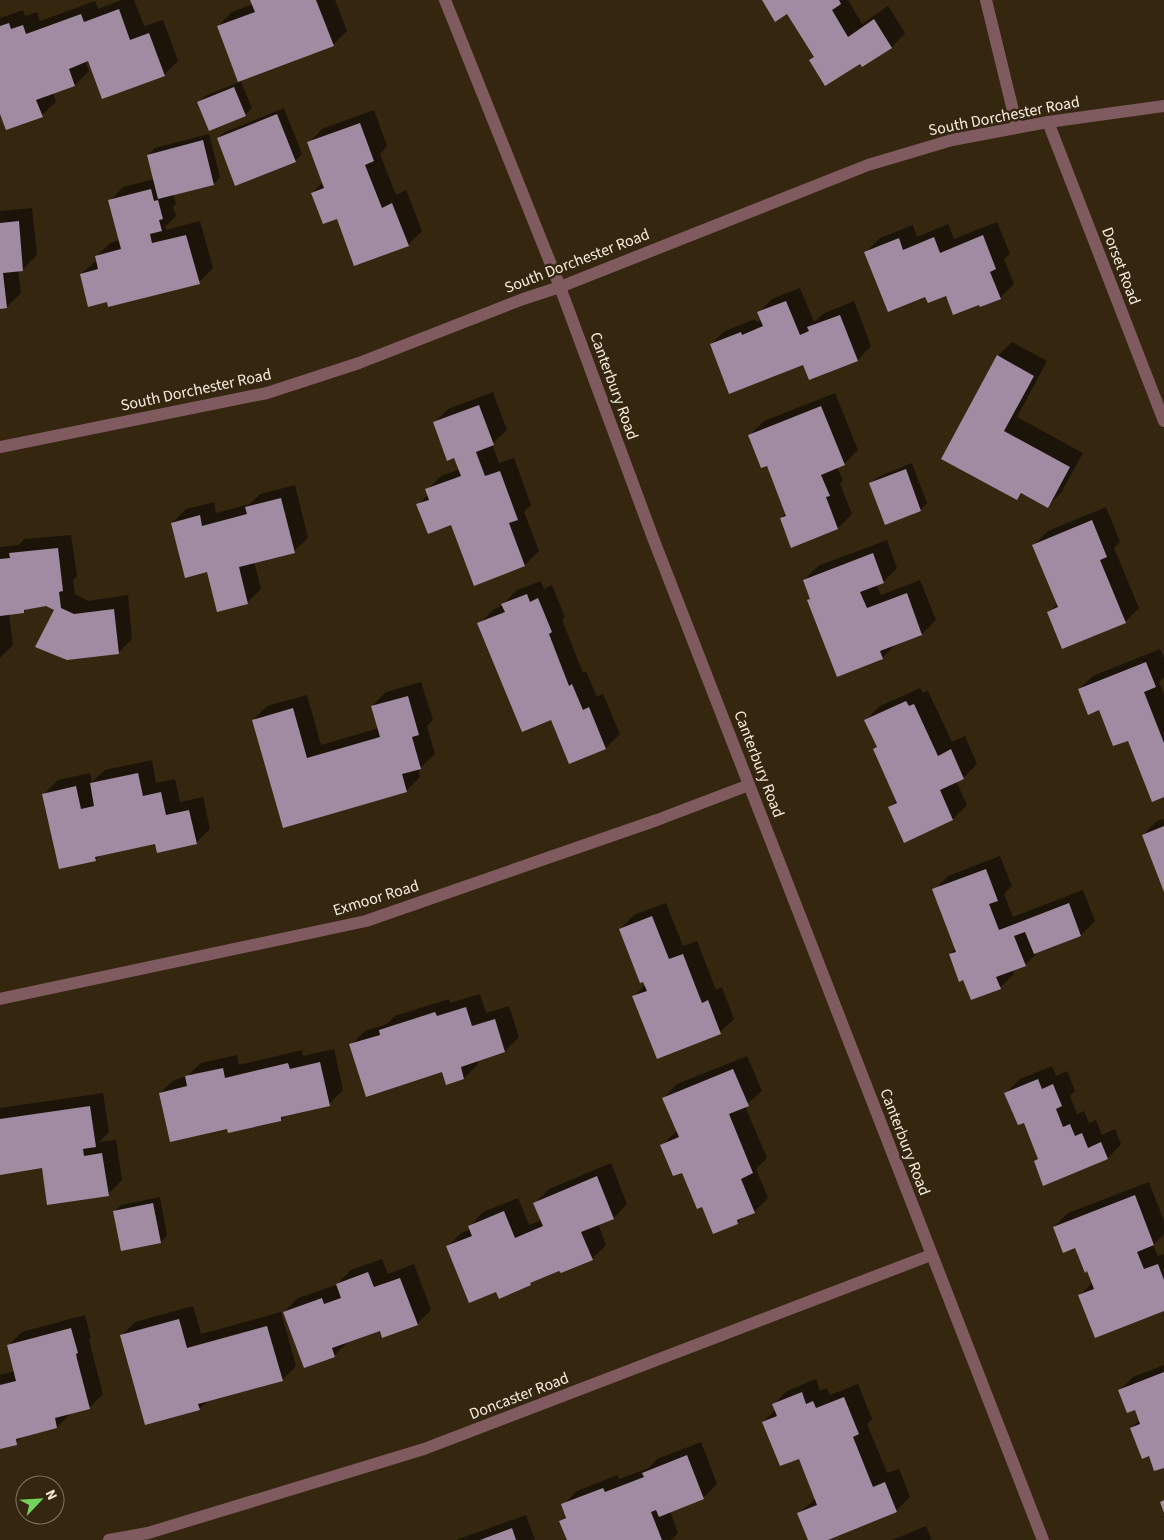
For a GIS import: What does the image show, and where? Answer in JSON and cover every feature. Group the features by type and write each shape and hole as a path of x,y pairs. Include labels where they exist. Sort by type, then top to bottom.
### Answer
{"street":[{"name":"Canterbury Road","path":"445,0 560,287 653,538 1043,1540"},
{"path":"986,0 1017,127"},
{"name":"South Dorchester Road","path":"0,447 267,393 359,363 523,299 560,287 868,165 952,140 1048,122 1164,106"},
{"name":"Dorset Road","path":"1048,122 1164,421"},
{"name":"Exmoor Road","path":"0,999 366,921 657,820 750,785"},
{"name":"Doncaster Road","path":"109,1540 148,1533 424,1450 931,1255"}],"building":[{"path":"250,0 316,0 334,46 238,82 217,26 255,12"},
{"path":"762,0 839,0 841,4 832,10 848,37 874,19 892,48 862,67 860,64 825,86 809,60 814,57 787,14 775,22"},
{"path":"119,9 130,40 149,33 165,76 102,99 88,61 69,69 75,86 36,100 43,117 6,130 0,114 0,26 9,23 11,29 23,25 26,34 81,14 84,22"},
{"path":"234,87 246,116 209,131 197,102"},
{"path":"277,114 296,162 235,186 217,138"},
{"path":"360,123 374,161 365,165 382,208 392,203 409,246 354,266 337,219 323,224 311,193 324,188 307,142"},
{"path":"203,140 214,185 158,199 147,155"},
{"path":"151,189 154,201 158,200 163,219 159,220 162,231 150,234 152,243 186,235 200,284 108,307 107,302 88,307 80,274 98,269 95,256 121,249 108,200"},
{"path":"19,221 23,271 3,273 7,308 0,309 0,223"},
{"path":"983,235 996,269 990,272 1001,299 953,315 946,296 928,303 925,297 888,312 864,252 899,238 903,250 934,237 940,253"},
{"path":"786,301 800,335 809,331 807,327 840,315 858,361 809,380 803,365 729,394 710,344 741,332 742,335 763,326 757,312"},
{"path":"997,355 1034,376 1004,431 1070,467 1048,508 1021,493 1017,500 941,459"},
{"path":"479,405 494,445 476,452 485,476 500,471 518,520 509,523 525,566 474,586 451,525 428,534 416,504 429,500 425,489 461,476 454,458 447,461 433,422"},
{"path":"821,406 845,465 821,475 830,496 826,497 838,529 791,548 780,518 786,516 767,466 761,468 748,435"},
{"path":"906,469 921,511 885,525 869,483"},
{"path":"281,498 295,553 239,567 248,604 217,612 207,572 185,578 171,523 200,515 202,526 247,514 245,507"},
{"path":"1092,520 1107,557 1100,560 1126,623 1062,649 1047,612 1058,607 1032,545"},
{"path":"58,548 63,591 59,592 61,608 74,614 114,609 119,654 67,660 35,647 54,610 46,606 24,610 24,613 0,616 0,559 10,558 9,553"},
{"path":"873,553 884,583 860,592 867,608 907,593 922,635 880,651 883,659 837,677 807,600 810,599 803,580"},
{"path":"527,594 530,602 538,598 552,632 549,634 569,686 572,684 583,710 589,707 606,749 569,764 551,720 522,732 477,623 505,612 501,604"},
{"path":"1146,662 1156,687 1144,692 1164,743 1164,797 1152,802 1128,741 1113,746 1099,710 1088,715 1078,689"},
{"path":"408,696 419,735 412,737 421,769 402,774 407,792 283,828 252,720 293,708 307,758 380,737 371,706"},
{"path":"906,701 909,706 914,704 938,756 951,749 964,779 940,790 953,820 904,843 888,807 897,803 873,749 877,747 864,720"},
{"path":"138,773 143,796 161,792 166,815 189,810 197,844 157,853 155,844 95,857 96,861 59,869 42,794 76,786 81,809 94,806 90,783"},
{"path":"1164,826 1164,892 1142,835"},
{"path":"986,869 998,901 989,904 999,930 1069,903 1081,936 1034,954 1025,932 1014,936 1026,966 996,977 1001,989 971,1000 963,980 959,982 949,954 956,952 932,889"},
{"path":"652,916 669,959 683,954 702,1003 708,1000 721,1034 657,1059 632,996 647,991 643,982 640,983 619,929"},
{"path":"466,1007 472,1026 495,1019 505,1052 461,1067 464,1079 446,1085 442,1072 366,1097 349,1044 380,1035 379,1030 435,1012 437,1016"},
{"path":"320,1062 330,1106 281,1117 281,1121 228,1133 227,1129 170,1142 159,1093 187,1086 185,1076 223,1068 225,1078 288,1063 290,1069"},
{"path":"733,1069 749,1106 729,1114 753,1173 741,1179 755,1213 737,1220 738,1224 713,1234 702,1207 697,1209 682,1173 673,1176 660,1145 679,1137 662,1098"},
{"path":"1038,1079 1042,1089 1053,1084 1062,1106 1056,1109 1063,1127 1070,1124 1075,1136 1082,1133 1088,1148 1101,1142 1108,1159 1043,1186 1034,1161 1038,1159 1024,1123 1018,1125 1004,1093"},
{"path":"90,1106 96,1147 83,1149 84,1156 102,1153 109,1196 47,1205 42,1168 0,1175 0,1119"},
{"path":"597,1176 614,1219 581,1232 593,1260 530,1283 531,1285 499,1299 496,1292 469,1303 446,1246 472,1236 468,1226 504,1211 515,1238 543,1226 533,1203"},
{"path":"1135,1195 1154,1245 1137,1252 1144,1269 1158,1264 1164,1280 1164,1311 1095,1338 1078,1295 1094,1289 1075,1248 1063,1253 1053,1227"},
{"path":"153,1203 161,1243 121,1251 113,1211"},
{"path":"368,1272 374,1287 400,1278 418,1325 382,1338 380,1331 332,1348 335,1357 304,1368 283,1312 322,1298 324,1304 341,1298 336,1284"},
{"path":"179,1319 187,1348 267,1326 283,1381 198,1404 200,1410 145,1425 120,1335"},
{"path":"71,1328 90,1409 55,1418 57,1428 16,1439 17,1445 0,1449 0,1385 16,1381 7,1345"},
{"path":"1164,1372 1164,1468 1154,1471 1149,1456 1142,1459 1130,1428 1140,1424 1135,1410 1127,1413 1118,1390"},
{"path":"802,1392 806,1404 813,1401 816,1408 844,1397 859,1434 853,1437 873,1487 885,1482 897,1512 828,1540 808,1540 797,1513 817,1505 799,1459 780,1466 762,1422 777,1416 772,1404"},
{"path":"687,1455 704,1499 659,1517 656,1510 651,1512 662,1540 567,1540 559,1521 566,1518 561,1504 603,1488 605,1492 644,1477 642,1473"},
{"path":"1164,1500 1164,1513 1160,1502"},
{"path":"512,1528 516,1540 480,1540"}]}
